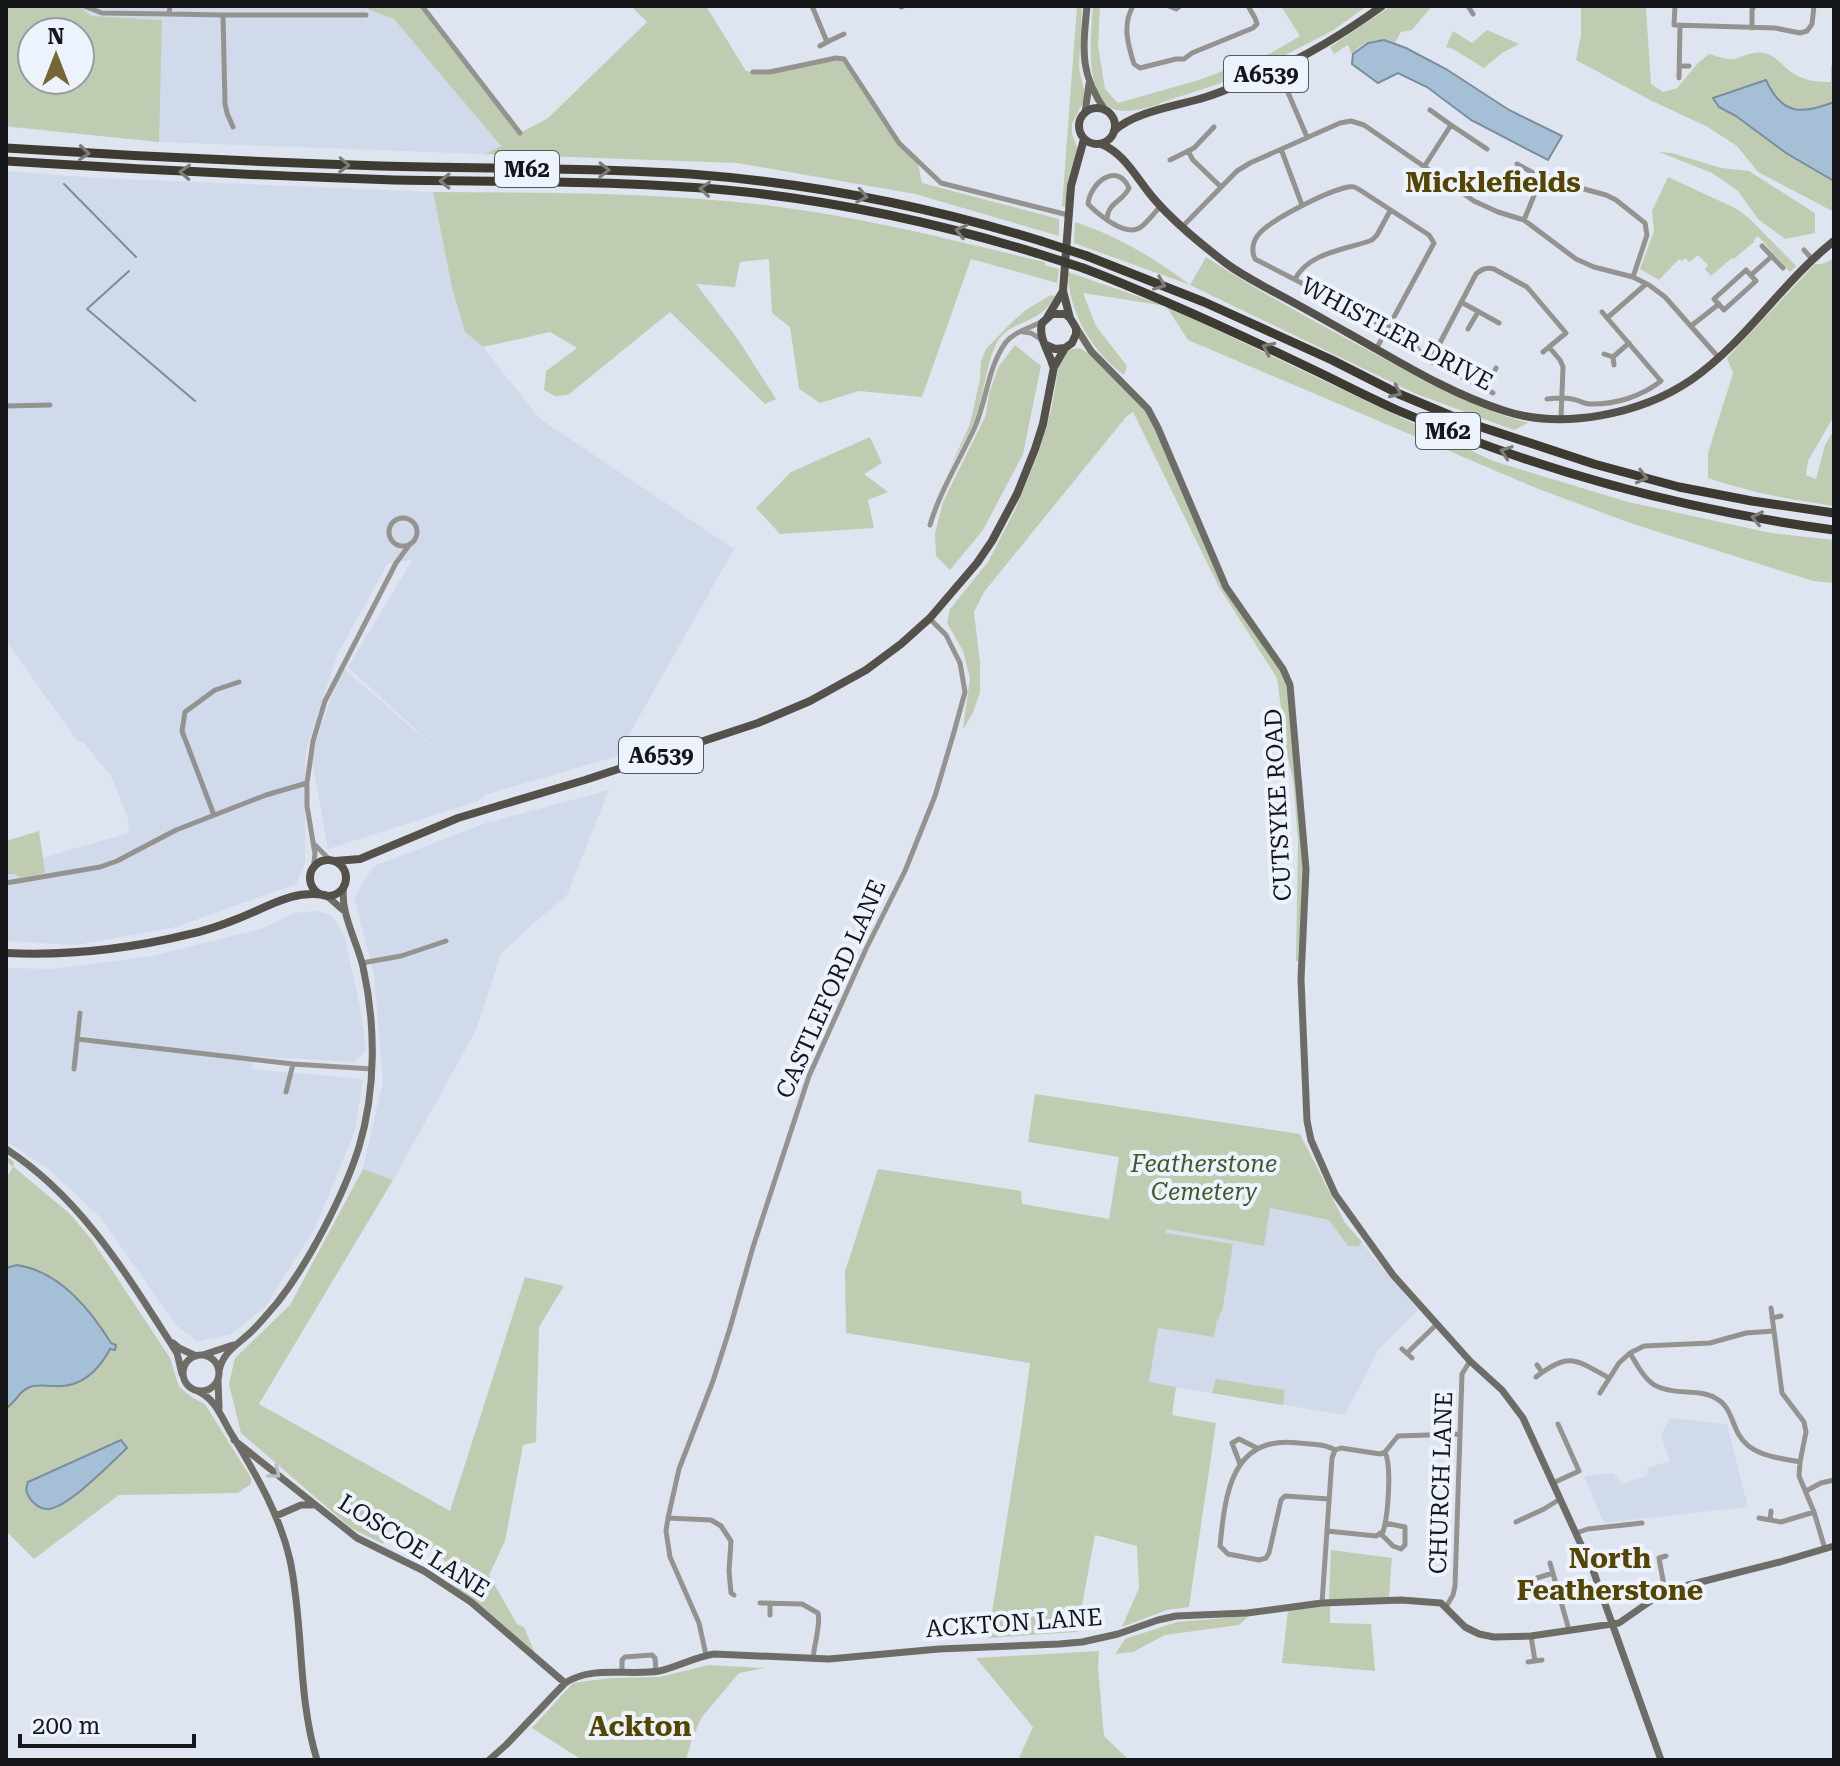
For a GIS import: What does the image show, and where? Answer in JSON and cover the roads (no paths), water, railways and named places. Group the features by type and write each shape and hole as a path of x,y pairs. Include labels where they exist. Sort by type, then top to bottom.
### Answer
{"highway":[{"name":"M62","path":"6,148 245,161 619,170 717,176 887,201 969,220 1087,256 1204,302 1399,394 1466,422 1594,464 1679,487 1834,513"},
{"name":"M62","path":"6,161 249,174 638,185 784,197 867,210 975,235 1083,268 1170,303 1396,410 1474,441 1589,479 1657,496 1776,522 1834,530"}],"main road":[{"path":"1066,348 1075,338 1076,328 1063,291 1071,186 1084,139 1079,126 1085,113 1089,83 1084,56 1087,6"},
{"name":"A6539","path":"1114,132 1138,116 1206,97 1278,68 1335,37 1382,6"},
{"path":"1077,168 1089,151 1107,141 1114,132 1113,120 1089,83"},
{"path":"1085,113 1092,109 1107,112"},
{"name":"A6539","path":"1107,112 1138,116"},
{"name":"WHISTLER DRIVE","path":"1114,132 1122,158"},
{"path":"1084,139 1100,144"},
{"name":"WHISTLER DRIVE","path":"1100,144 1122,158 1161,206 1228,265 1423,374 1485,404 1526,416 1603,416 1673,391 1719,358 1834,241"},
{"path":"1054,367 1040,331 1063,291"},
{"path":"1046,318 1059,313 1070,318"},
{"name":"CUTSYKE ROAD","path":"1076,328 1091,351 1148,409 1226,587 1283,669 1290,685 1306,869 1301,979 1308,1130 1321,1167 1346,1211 1393,1275 1470,1361 1502,1390 1523,1418 1594,1573 1661,1760"},
{"path":"1044,343 1055,349 1076,346 1091,351"},
{"name":"A6539","path":"280,901 300,887 323,860 360,859 458,818 743,728 810,701 866,670 930,618 992,541 1017,494 1043,424 1054,367 1066,348"},
{"name":"A6539","path":"6,953 86,952 140,946 194,934 311,892 334,894 345,882 350,870 373,854"},
{"path":"198,1391 210,1389 215,1384 224,1356 252,1331 300,1270 347,1181 362,1132 372,1069 371,1023 358,945 343,901 343,868 332,861"},
{"path":"312,872 313,887 338,905 346,915"},
{"path":"6,1149 57,1188 96,1232 168,1339 180,1360 186,1384 208,1396 219,1410 263,1488 276,1516 289,1558 297,1603 303,1695 317,1760"},
{"path":"168,1339 179,1348 212,1359 218,1373 219,1410"},
{"path":"182,1374 188,1360 235,1344"},
{"name":"LOSCOE LANE","path":"234,1440 357,1538 424,1571 471,1602 565,1683"},
{"name":"LOSCOE LANE","path":"276,1516 301,1505 315,1505"},
{"path":"1446,1607 1465,1627 1494,1637 1531,1636 1612,1625 1629,1617 1665,1591 1830,1547"},
{"name":"ACKTON LANE","path":"565,1683 576,1676 656,1671 706,1655 773,1655 813,1659 1082,1642 1167,1618 1247,1613 1322,1603 1433,1601 1446,1607"},
{"path":"489,1760 565,1683"}],"street":[{"path":"84,6 102,13 366,15"},
{"path":"169,14 170,6"},
{"path":"422,6 520,133"},
{"path":"812,6 827,42"},
{"path":"1133,6 1126,26 1127,41 1134,64 1140,68 1184,59 1253,28 1257,24 1248,6"},
{"path":"1169,6 1176,9 1180,6"},
{"path":"1468,6 1473,14"},
{"path":"1675,6 1674,25 1775,28 1803,32 1812,24 1814,6"},
{"path":"1752,28 1754,6"},
{"path":"223,15 225,104 233,127"},
{"path":"1679,78 1680,25"},
{"path":"820,46 844,34"},
{"path":"753,72 770,72 844,59 899,143 941,183 1068,215"},
{"path":"1680,66 1689,66"},
{"path":"1278,68 1307,137"},
{"path":"1430,110 1487,149"},
{"path":"1182,227 1237,171 1250,163 1307,137 1355,121 1474,201 1524,220 1576,259 1646,284 1665,297 1719,358"},
{"path":"1424,167 1451,125"},
{"path":"1170,160 1200,143 1214,127"},
{"path":"1281,149 1302,205"},
{"path":"1188,151 1221,187"},
{"path":"1517,164 1542,176 1556,177 1573,186 1606,195 1645,223 1647,235 1633,277"},
{"path":"1107,220 1111,205 1126,195 1129,188 1120,175 1113,175 1094,187 1088,204 1107,220 1114,225 1130,230 1139,229 1161,206"},
{"path":"1524,220 1542,176"},
{"path":"1376,349 1388,328 1434,243 1429,235 1360,190 1347,187 1302,205 1263,231 1254,243 1252,251 1255,259 1363,320 1374,321 1388,328 1411,340 1424,357 1493,393"},
{"path":"1295,279 1306,265 1372,240 1390,211"},
{"path":"1762,246 1783,268"},
{"path":"1804,250 1813,260"},
{"path":"1751,275 1772,256"},
{"path":"1431,360 1476,274 1488,267 1527,287 1566,333 1543,352"},
{"path":"1746,270 1751,275 1756,281 1724,310 1714,299 1746,270"},
{"path":"1607,318 1646,284"},
{"path":"1461,302 1499,323"},
{"path":"1691,326 1719,304"},
{"path":"1468,329 1478,312"},
{"path":"1547,399 1575,399 1589,404 1621,400 1650,390 1661,381 1602,312"},
{"path":"930,525 948,480 974,430 992,369 1001,350 1008,339 1046,318"},
{"path":"1022,331 1031,333 1044,343"},
{"path":"1613,357 1629,343"},
{"path":"1549,347 1563,367 1561,418"},
{"path":"1604,354 1613,357"},
{"path":"1613,357 1614,365"},
{"path":"1485,390 1496,368"},
{"path":"6,406 50,405"},
{"path":"312,872 315,861 307,783 313,741 325,701 396,563 416,539 417,528 412,521 404,518 395,520 390,527 396,563"},
{"path":"392,541 400,546 410,544"},
{"name":"CASTLEFORD LANE","path":"706,1655 699,1623 670,1557 666,1531 668,1518 679,1469 726,1341 809,1076 905,871 935,796 954,732 965,692 960,663 946,635 930,618"},
{"path":"214,815 182,731 185,712 215,690 239,682"},
{"path":"6,883 100,867 176,830 266,795 307,783"},
{"path":"314,844 332,861"},
{"path":"362,963 401,956 446,941"},
{"path":"74,1069 80,1013"},
{"path":"77,1039 293,1064 372,1069"},
{"path":"286,1092 293,1064"},
{"path":"1771,1308 1782,1393 1804,1422 1806,1432 1799,1476 1830,1547"},
{"path":"1772,1318 1781,1316"},
{"path":"1407,1353 1437,1324"},
{"path":"1600,1393 1619,1363 1644,1346 1710,1343 1741,1334 1774,1331"},
{"path":"1630,1353 1647,1380 1658,1389 1704,1393 1720,1400 1750,1448 1766,1455 1800,1462"},
{"path":"1536,1377 1555,1363 1571,1360 1609,1378"},
{"name":"CHURCH LANE","path":"1446,1607 1453,1595 1456,1574 1462,1374 1470,1361"},
{"path":"1537,1365 1542,1372"},
{"path":"1553,1483 1579,1471 1558,1424"},
{"path":"1329,1499 1285,1496 1281,1500 1266,1558 1259,1560 1228,1554 1220,1546 1232,1477 1240,1464 1258,1448 1284,1441 1380,1454 1402,1435 1460,1434"},
{"path":"1240,1464 1232,1443 1239,1439 1258,1448"},
{"path":"1322,1603 1335,1450"},
{"path":"1327,1531 1376,1536 1383,1532 1389,1464 1385,1452"},
{"path":"1806,1491 1834,1480"},
{"path":"1516,1522 1560,1499"},
{"path":"1770,1520 1771,1511"},
{"path":"1759,1518 1781,1522 1814,1512"},
{"path":"668,1518 711,1520 721,1526 731,1541 729,1571 731,1593 734,1595"},
{"path":"1380,1533 1396,1549 1405,1545 1405,1527 1385,1523"},
{"path":"1576,1533 1642,1523"},
{"path":"1665,1591 1659,1558 1666,1556"},
{"path":"1550,1563 1569,1630"},
{"path":"1537,1578 1553,1573"},
{"path":"760,1603 802,1604 818,1613 820,1619 813,1659"},
{"path":"770,1603 770,1615"},
{"path":"1531,1636 1535,1661"},
{"path":"622,1673 625,1657 652,1655 656,1671"}],"waterway":[{"path":"64,184 136,257"},
{"path":"129,271 87,309 195,401"}],"district":[{"name":"Micklefields","path":"1493,182"},
{"name":"North Featherstone","path":"1610,1574"},
{"name":"Ackton","path":"640,1726"}],"park label":[{"name":"Featherstone Cemetery","path":"1204,1178"}]}
